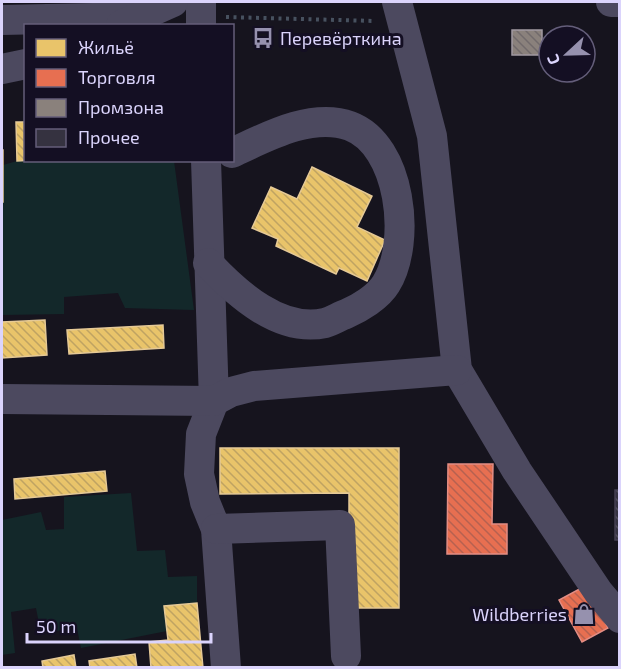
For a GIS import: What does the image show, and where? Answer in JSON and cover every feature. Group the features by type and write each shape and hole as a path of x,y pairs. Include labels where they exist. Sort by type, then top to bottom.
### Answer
{"street":[{"path":"2,20 129,21 173,2"},
{"path":"611,2 620,2"},
{"path":"400,11 432,136 457,369 517,471 599,593 620,618"},
{"path":"2,69 24,64"},
{"path":"208,263 226,282 275,316 297,324 325,323 361,308 386,284 399,249 400,208 391,176 379,150 365,134 349,126 316,122 287,129 234,152"},
{"path":"212,167 208,263 214,401 201,434 199,465 205,501 216,529 226,668"},
{"path":"2,399 214,401 231,392 254,386 457,369"},
{"path":"216,529 340,525 346,656"}],"path":[{"path":"206,16 280,18 400,11"}],"green space":[{"path":"17,161 174,162 194,310 125,308 118,293 64,297 64,314 2,315 3,165"},
{"path":"131,493 137,551 165,550 168,577 197,576 197,603 164,606 167,631 81,648 77,628 41,633 36,608 11,612 15,653 2,655 2,520 41,512 46,530 64,529 64,497"}],"building: Жильё":[{"path":"16,122 24,122 24,161 17,161"},
{"path":"3,150 3,202 2,202"},
{"path":"312,167 372,196 357,227 385,240 367,281 339,268 336,274 276,246 278,239 252,228 271,187 297,199"},
{"path":"45,320 47,355 2,358 2,322"},
{"path":"163,325 164,348 69,354 67,330"},
{"path":"220,448 399,448 399,608 349,608 349,493 220,494"},
{"path":"105,471 107,491 15,499 14,479"},
{"path":"197,603 203,668 151,668 149,642 168,640 164,606"},
{"path":"135,654 137,668 90,668 89,661"},
{"path":"74,655 76,668 43,668 42,661"}],"building: Торговля":[{"path":"448,464 493,464 492,524 507,524 507,554 447,554"},
{"name":"Wildberries","path":"585,586 608,628 582,642 559,600"}],"building: Промзона":[{"path":"512,30 537,30 537,55 512,55"}],"building: Прочее":[{"path":"615,490 620,490 620,540 615,540"}],"place":[{"name":"Перевёрткина","path":"263,38"},
{"name":"Wildberries","path":"584,614"}]}
